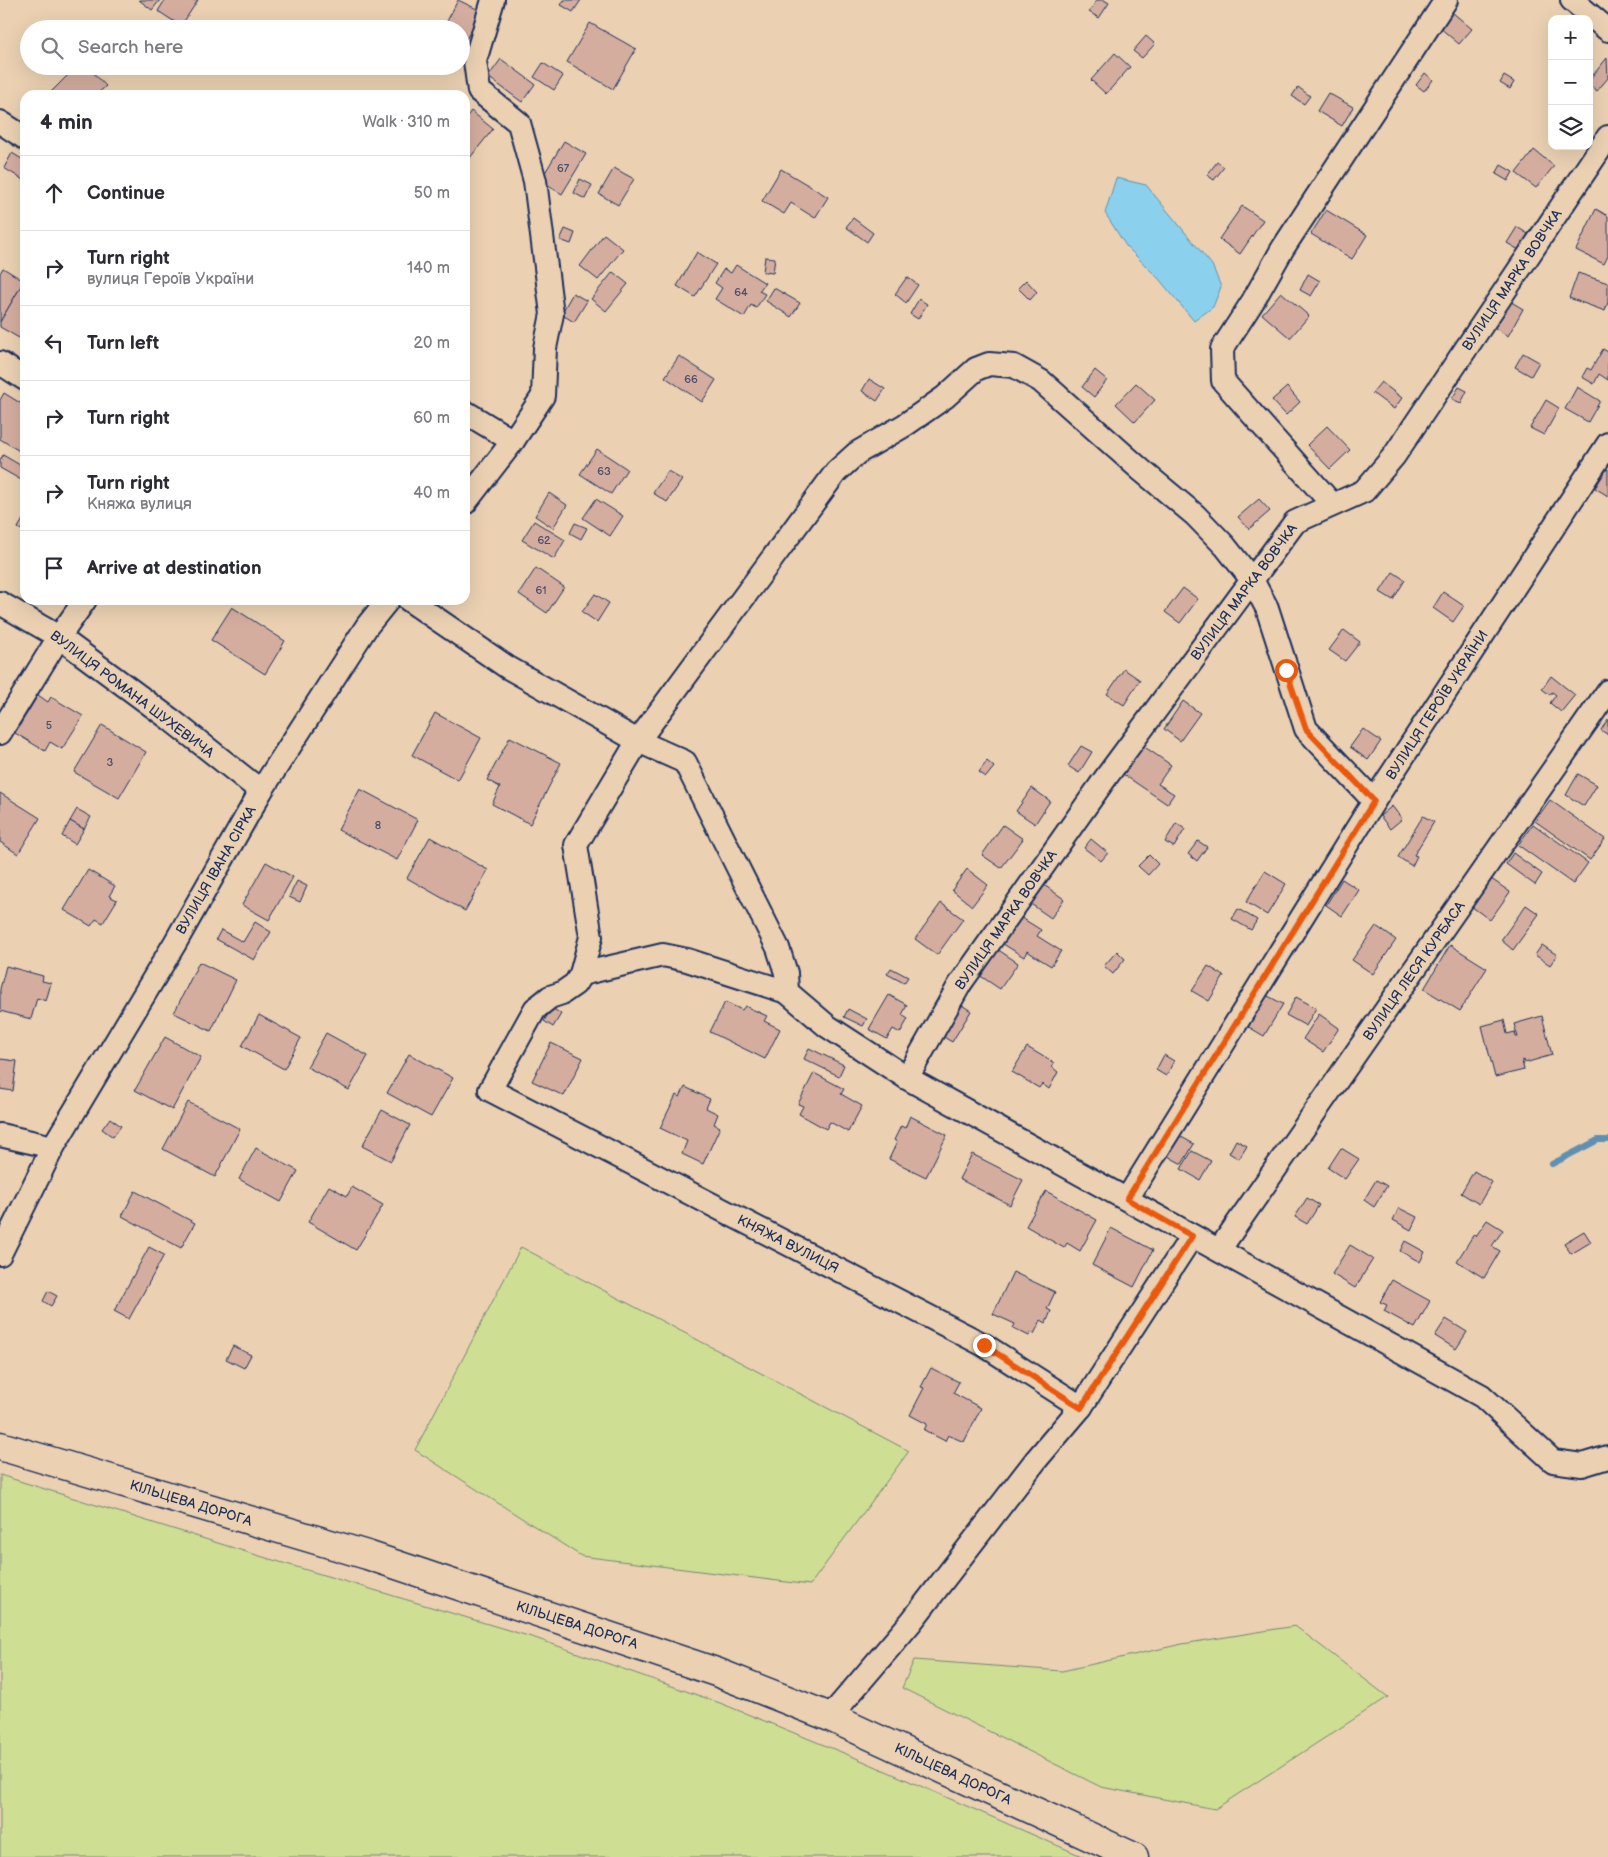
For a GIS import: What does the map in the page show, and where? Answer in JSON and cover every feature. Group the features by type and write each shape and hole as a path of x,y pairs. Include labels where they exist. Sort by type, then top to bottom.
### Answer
{"highway":[{"name":"КІЛЬЦЕВА ДОРОГА","path":"0,1446 367,1556 716,1672 830,1717 1134,1857"}],"street":[{"path":"470,497 513,441 543,396 545,348 552,314 535,181 519,123 479,91 475,61 493,0"},
{"path":"1332,504 1222,381 1222,349 1283,248 1446,0"},
{"path":"1572,0 1608,30"},
{"path":"0,122 20,135"},
{"name":"ВУЛИЦЯ МАРКА ВОВЧКА","path":"907,1078 960,984 1107,776 1295,522 1364,491 1394,456 1608,138"},
{"path":"0,363 20,376"},
{"path":"1374,801 1306,729 1267,608 1252,580 1225,546 1195,515 1140,470 1041,381 1014,366 989,364 976,369 945,397 857,453 836,472 638,741 576,845 591,938 581,974 663,956 687,960 788,992 827,1026 907,1078 1219,1250 1296,1295 1482,1396 1553,1461 1582,1465 1608,1457"},
{"path":"470,415 513,441"},
{"name":"ВУЛИЦЯ ГЕРОЇВ УКРАЇНИ","path":"1127,1199 1374,801 1608,444"},
{"name":"ВУЛИЦЯ РОМАНА ШУХЕВИЧА","path":"0,603 59,637 170,719 261,791"},
{"path":"0,734 59,637 81,605"},
{"name":"ВУЛИЦЯ ІВАНА СІРКА","path":"0,1254 53,1148 175,943 261,791 368,626 384,605"},
{"path":"416,605 507,667 638,741 685,762 778,948 786,973 788,992"},
{"name":"ВУЛИЦЯ ЛЕСЯ КУРБАСА","path":"1219,1250 1608,691"},
{"name":"КНЯЖА ВУЛИЦЯ","path":"581,974 575,984 562,993 550,997 535,1009 490,1090 984,1345 1081,1408"},
{"path":"0,1135 53,1148"},
{"path":"830,1717 911,1622 1036,1460 1081,1408 1192,1236"}],"green space":[{"path":"521,1247 909,1451 810,1585 581,1556 415,1450"},
{"path":"0,1475 253,1554 535,1638 720,1703 856,1758 1084,1857 0,1857"},
{"path":"1295,1626 1388,1697 1215,1809 1101,1787 902,1688 914,1660 1062,1671 1182,1644"}],"water":[{"path":"1116,178 1146,185 1212,265 1221,287 1213,307 1194,321 1159,279 1126,246 1105,213"}],"building":[{"path":"139,0 160,0 152,10"},
{"path":"165,0 198,0 185,20 172,20 158,11"},
{"path":"458,0 481,11 470,32 470,20 448,20"},
{"path":"564,0 581,0 573,12 561,5"},
{"path":"1097,0 1104,0 1109,3 1099,18 1089,12"},
{"path":"1452,12 1472,29 1459,44 1439,27"},
{"path":"590,23 636,49 613,89 567,62"},
{"path":"1146,36 1155,44 1142,58 1133,51"},
{"path":"1115,53 1130,67 1106,94 1091,80"},
{"path":"1607,58 1608,78 1597,91 1593,88 1593,75"},
{"path":"501,59 535,84 522,102 488,77"},
{"path":"543,63 563,76 554,90 534,77"},
{"path":"1425,73 1433,80 1424,91 1416,85"},
{"path":"68,75 96,75 106,86 102,90 53,90"},
{"path":"1504,76 1514,82 1510,89 1500,83"},
{"path":"1298,87 1310,96 1304,104 1292,96"},
{"path":"1328,93 1353,107 1342,126 1317,111"},
{"path":"471,111 493,129 470,158"},
{"path":"564,141 586,154 562,194 540,181"},
{"path":"1534,150 1554,166 1536,188 1516,173"},
{"path":"12,153 20,158 20,178 4,168"},
{"path":"1217,162 1224,167 1214,180 1207,175"},
{"path":"1501,165 1513,172 1508,181 1496,174"},
{"path":"614,168 634,179 618,205 599,194"},
{"path":"781,169 828,197 815,218 791,203 784,214 762,201"},
{"path":"580,179 592,185 585,199 574,193"},
{"path":"1242,206 1263,220 1240,254 1219,239"},
{"path":"1596,209 1608,216 1608,256 1604,264 1576,250"},
{"path":"1326,210 1367,235 1352,259 1311,234"},
{"path":"853,218 873,233 867,242 846,227"},
{"path":"1517,227 1528,234 1519,250 1507,243"},
{"path":"565,229 575,233 571,244 560,240"},
{"path":"604,234 623,249 598,280 580,266"},
{"path":"697,252 716,264 695,297 677,286"},
{"path":"765,257 775,258 773,273 763,272"},
{"path":"736,265 765,283 759,291 765,294 756,308 751,305 744,317 715,299 722,288 715,283 724,269 731,273"},
{"path":"3,268 20,279 20,288 0,322 0,273"},
{"path":"613,272 628,284 606,311 591,299"},
{"path":"1578,273 1608,283 1608,302 1605,311 1569,298"},
{"path":"1308,274 1320,281 1311,296 1300,290"},
{"path":"907,277 918,285 906,303 895,294"},
{"path":"1026,280 1037,292 1030,300 1018,288"},
{"path":"20,288 19,338 0,327 0,322"},
{"path":"774,288 800,303 791,317 766,301"},
{"path":"1281,292 1309,316 1290,338 1262,314"},
{"path":"573,293 587,301 574,322 561,314"},
{"path":"919,299 927,304 918,319 910,314"},
{"path":"1508,300 1523,309 1508,336 1493,327"},
{"path":"1603,349 1608,352 1608,380 1599,374 1594,384 1582,377 1587,368 1591,370"},
{"path":"1523,353 1539,362 1531,376 1515,367"},
{"path":"679,356 716,380 702,402 665,377"},
{"path":"1095,370 1107,380 1094,397 1082,387"},
{"path":"869,379 885,389 877,401 862,391"},
{"path":"1381,382 1402,398 1394,409 1372,393"},
{"path":"1136,383 1155,400 1135,422 1116,404"},
{"path":"1287,387 1300,402 1286,415 1272,400"},
{"path":"1459,387 1467,391 1461,403 1452,399"},
{"path":"1577,387 1600,401 1588,422 1565,409"},
{"path":"4,393 20,403 20,451 0,439 0,400"},
{"path":"1546,400 1559,408 1544,435 1530,428"},
{"path":"1327,426 1350,450 1330,469 1307,445"},
{"path":"597,449 627,469 611,494 580,474"},
{"path":"3,455 20,465 20,479 0,468 0,460"},
{"path":"1608,469 1608,496 1595,488"},
{"path":"668,471 682,480 667,502 653,493"},
{"path":"549,493 567,505 553,528 535,516"},
{"path":"596,499 623,516 610,536 583,518"},
{"path":"1259,499 1270,511 1249,529 1238,517"},
{"path":"534,521 565,540 554,559 522,540"},
{"path":"575,523 587,528 581,539 570,533"},
{"path":"536,568 564,587 547,613 519,594"},
{"path":"1393,572 1405,580 1393,600 1380,592"},
{"path":"1183,588 1198,599 1180,623 1165,612"},
{"path":"1443,592 1464,606 1453,622 1433,608"},
{"path":"595,594 609,603 597,622 582,612"},
{"path":"232,607 285,641 265,674 211,640"},
{"path":"1344,630 1360,642 1345,661 1329,650"},
{"path":"1124,669 1140,680 1124,705 1107,694"},
{"path":"1551,676 1575,695 1561,712 1550,703 1556,695 1552,692 1550,695 1542,689"},
{"path":"38,695 48,702 51,697 83,716 62,749 50,742 45,751 15,733"},
{"path":"1183,701 1200,713 1180,741 1164,729"},
{"path":"435,713 481,738 458,780 412,755"},
{"path":"1608,719 1608,735 1601,730"},
{"path":"102,725 146,752 119,798 74,772"},
{"path":"1363,729 1381,741 1368,760 1350,747"},
{"path":"510,737 561,763 530,824 492,804 500,787 487,780"},
{"path":"1136,741 1171,765 1158,784 1174,794 1167,804 1117,770"},
{"path":"1081,746 1092,752 1079,773 1068,766"},
{"path":"987,761 994,767 986,777 979,772"},
{"path":"1578,774 1597,785 1584,806 1566,795"},
{"path":"1032,788 1050,801 1035,824 1016,811"},
{"path":"360,789 418,820 397,860 338,830"},
{"path":"0,793 40,818 18,854 0,842"},
{"path":"1550,800 1605,839 1590,860 1535,821"},
{"path":"1392,806 1402,819 1390,829 1380,816"},
{"path":"77,809 91,817 84,829 70,821"},
{"path":"1423,816 1434,822 1414,855 1417,856 1412,866 1398,857"},
{"path":"70,821 84,829 75,844 62,836"},
{"path":"1176,823 1185,829 1174,847 1165,842"},
{"path":"1533,824 1588,863 1573,884 1518,845"},
{"path":"1003,825 1023,839 1001,868 982,855"},
{"path":"430,837 488,870 465,911 407,878"},
{"path":"1091,839 1108,853 1101,861 1084,848"},
{"path":"1198,841 1207,847 1197,861 1188,854"},
{"path":"1513,853 1542,874 1535,885 1506,864"},
{"path":"1149,855 1158,864 1148,875 1138,866"},
{"path":"266,862 293,877 269,920 242,905"},
{"path":"967,869 988,885 972,906 952,890"},
{"path":"88,870 115,886 109,896 117,900 103,923 96,919 91,926 64,910"},
{"path":"1265,871 1286,884 1267,915 1246,902"},
{"path":"1487,876 1510,892 1490,920 1468,904"},
{"path":"1342,879 1359,890 1342,916 1326,905"},
{"path":"297,881 307,886 300,902 289,897"},
{"path":"1041,883 1064,899 1051,918 1028,902"},
{"path":"941,903 963,919 937,955 915,939"},
{"path":"1526,905 1539,914 1513,950 1501,940"},
{"path":"1238,909 1257,920 1251,930 1232,919"},
{"path":"1017,915 1041,930 1037,936 1061,951 1051,966 1027,951 1024,957 1000,942"},
{"path":"255,922 271,932 254,960 216,939 221,930 243,942"},
{"path":"1376,926 1396,940 1373,974 1352,960"},
{"path":"1450,945 1487,968 1460,1011 1424,989"},
{"path":"1542,945 1557,955 1550,965 1535,955"},
{"path":"994,947 1018,963 1000,989 976,973"},
{"path":"1117,951 1125,959 1113,974 1104,966"},
{"path":"199,962 236,980 211,1031 174,1013"},
{"path":"6,966 43,976 42,981 51,983 46,1001 37,998 31,1019 0,1011 0,989"},
{"path":"1208,966 1224,976 1209,1001 1192,991"},
{"path":"891,968 908,977 904,983 887,974"},
{"path":"889,995 907,1005 902,1015 908,1019 900,1033 893,1029 887,1039 869,1029"},
{"path":"1266,995 1283,1004 1264,1036 1247,1026"},
{"path":"1296,997 1316,1008 1306,1026 1286,1015"},
{"path":"954,1000 971,1011 952,1042 934,1031"},
{"path":"725,1002 742,1010 745,1006 767,1016 764,1021 780,1029 765,1059 710,1032"},
{"path":"552,1008 561,1014 553,1027 544,1021"},
{"path":"848,1009 867,1019 863,1026 844,1017"},
{"path":"1319,1014 1339,1028 1323,1052 1303,1039"},
{"path":"259,1015 301,1038 284,1069 242,1046"},
{"path":"1542,1016 1552,1055 1525,1063 1524,1060 1522,1061 1524,1070 1495,1077 1482,1026 1504,1020 1507,1034 1515,1032 1516,1037 1518,1037 1514,1024"},
{"path":"326,1033 368,1056 349,1090 307,1067"},
{"path":"165,1037 201,1057 172,1110 135,1090"},
{"path":"551,1043 583,1058 564,1096 532,1081"},
{"path":"1027,1047 1054,1063 1052,1067 1058,1072 1049,1089 1042,1084 1039,1088 1012,1072"},
{"path":"809,1048 844,1065 839,1076 804,1059"},
{"path":"409,1054 453,1078 431,1117 387,1093"},
{"path":"1164,1055 1174,1061 1166,1076 1156,1070"},
{"path":"0,1059 17,1061 13,1091 0,1089"},
{"path":"814,1073 844,1089 841,1094 862,1106 848,1132 830,1122 826,1129 799,1114 803,1106 798,1104"},
{"path":"685,1087 710,1099 706,1108 718,1114 714,1124 720,1127 703,1164 682,1154 687,1141 660,1128 676,1095 680,1097"},
{"path":"188,1102 240,1129 215,1177 163,1149"},
{"path":"382,1110 410,1125 391,1161 362,1146"},
{"path":"910,1116 947,1135 926,1177 889,1159 897,1142 894,1140 901,1126 905,1128"},
{"path":"110,1118 121,1126 113,1137 102,1129"},
{"path":"1176,1134 1194,1144 1182,1164 1164,1154"},
{"path":"1236,1140 1247,1146 1239,1159 1229,1153"},
{"path":"256,1148 298,1171 281,1202 239,1179"},
{"path":"1341,1148 1359,1159 1345,1179 1328,1168"},
{"path":"1192,1151 1211,1161 1200,1180 1181,1169"},
{"path":"972,1154 1023,1180 1010,1205 959,1179"},
{"path":"1474,1171 1492,1182 1479,1204 1461,1193"},
{"path":"1376,1180 1387,1186 1374,1207 1364,1200"},
{"path":"329,1186 347,1196 352,1187 383,1205 356,1250 308,1222"},
{"path":"135,1191 195,1223 181,1248 122,1216"},
{"path":"1046,1191 1097,1220 1080,1251 1067,1243 1064,1248 1026,1226"},
{"path":"1307,1198 1319,1205 1307,1224 1295,1217"},
{"path":"1399,1208 1417,1217 1411,1230 1393,1220"},
{"path":"1487,1220 1503,1230 1492,1246 1500,1251 1484,1278 1457,1261 1474,1234 1476,1236"},
{"path":"1111,1228 1153,1250 1134,1287 1092,1265"},
{"path":"1584,1231 1591,1242 1571,1254 1564,1243"},
{"path":"1405,1241 1425,1252 1420,1262 1400,1251"},
{"path":"1350,1245 1373,1259 1355,1288 1332,1274"},
{"path":"149,1247 164,1255 129,1319 114,1311"},
{"path":"1013,1272 1055,1292 1047,1309 1051,1311 1046,1323 1041,1320 1034,1334 1031,1332 1029,1336 1013,1328 1015,1324 993,1314"},
{"path":"1392,1280 1430,1301 1415,1328 1384,1311 1387,1305 1380,1302"},
{"path":"48,1291 57,1296 51,1306 43,1301"},
{"path":"1446,1319 1467,1332 1456,1349 1435,1336"},
{"path":"233,1346 251,1355 244,1368 226,1359"},
{"path":"931,1368 959,1382 953,1393 981,1408 964,1442 948,1435 945,1441 924,1430 927,1424 910,1415 924,1388 921,1387"}],"waterway":[{"path":"1552,1164 1598,1140 1608,1140"}],"route":[{"path":"984,1345 1081,1408 1192,1236 1127,1199 1374,801 1306,729 1286,670"}]}
